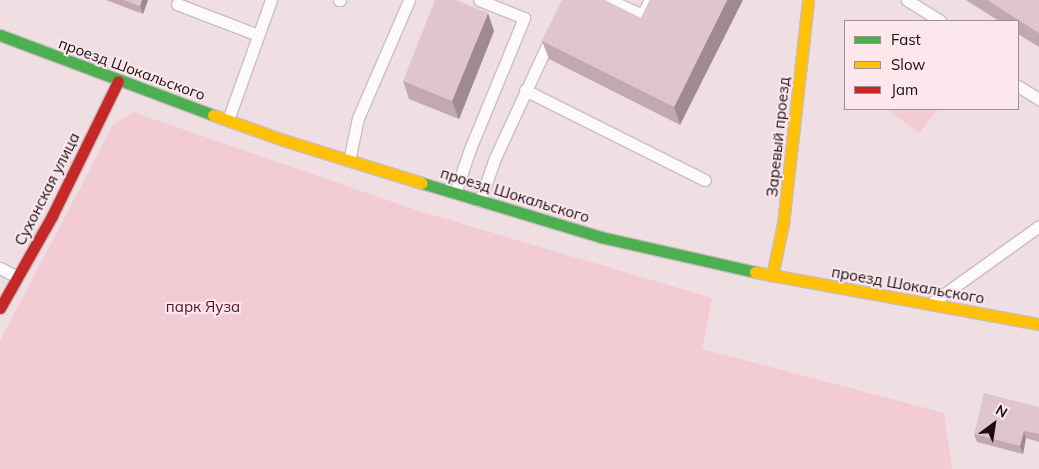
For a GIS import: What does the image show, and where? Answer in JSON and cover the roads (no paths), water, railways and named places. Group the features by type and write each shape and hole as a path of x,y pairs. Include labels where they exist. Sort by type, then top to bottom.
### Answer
{"street":[{"name":"Заревый проезд","path":"772,276 783,224 808,0"},
{"name":"проезд Шокальского","path":"0,35 118,81 349,161 480,201 681,257 772,276 1039,324"},
{"name":"Сухонская улица","path":"0,308 52,216 118,81"}],"lane":[{"path":"228,120 271,0"},
{"path":"349,161 358,118 410,0"},
{"path":"455,193 470,149 524,18 479,0"},
{"path":"609,0 642,16 650,0"},
{"path":"906,0 938,20"},
{"path":"177,4 258,35"},
{"path":"480,201 495,158 525,90 558,23"},
{"path":"1019,87 1039,99"},
{"path":"525,90 705,180"},
{"path":"929,304 1039,226"},
{"path":"0,268 18,277"}],"park label":[{"name":"парк Яуза","path":"203,307"}]}
